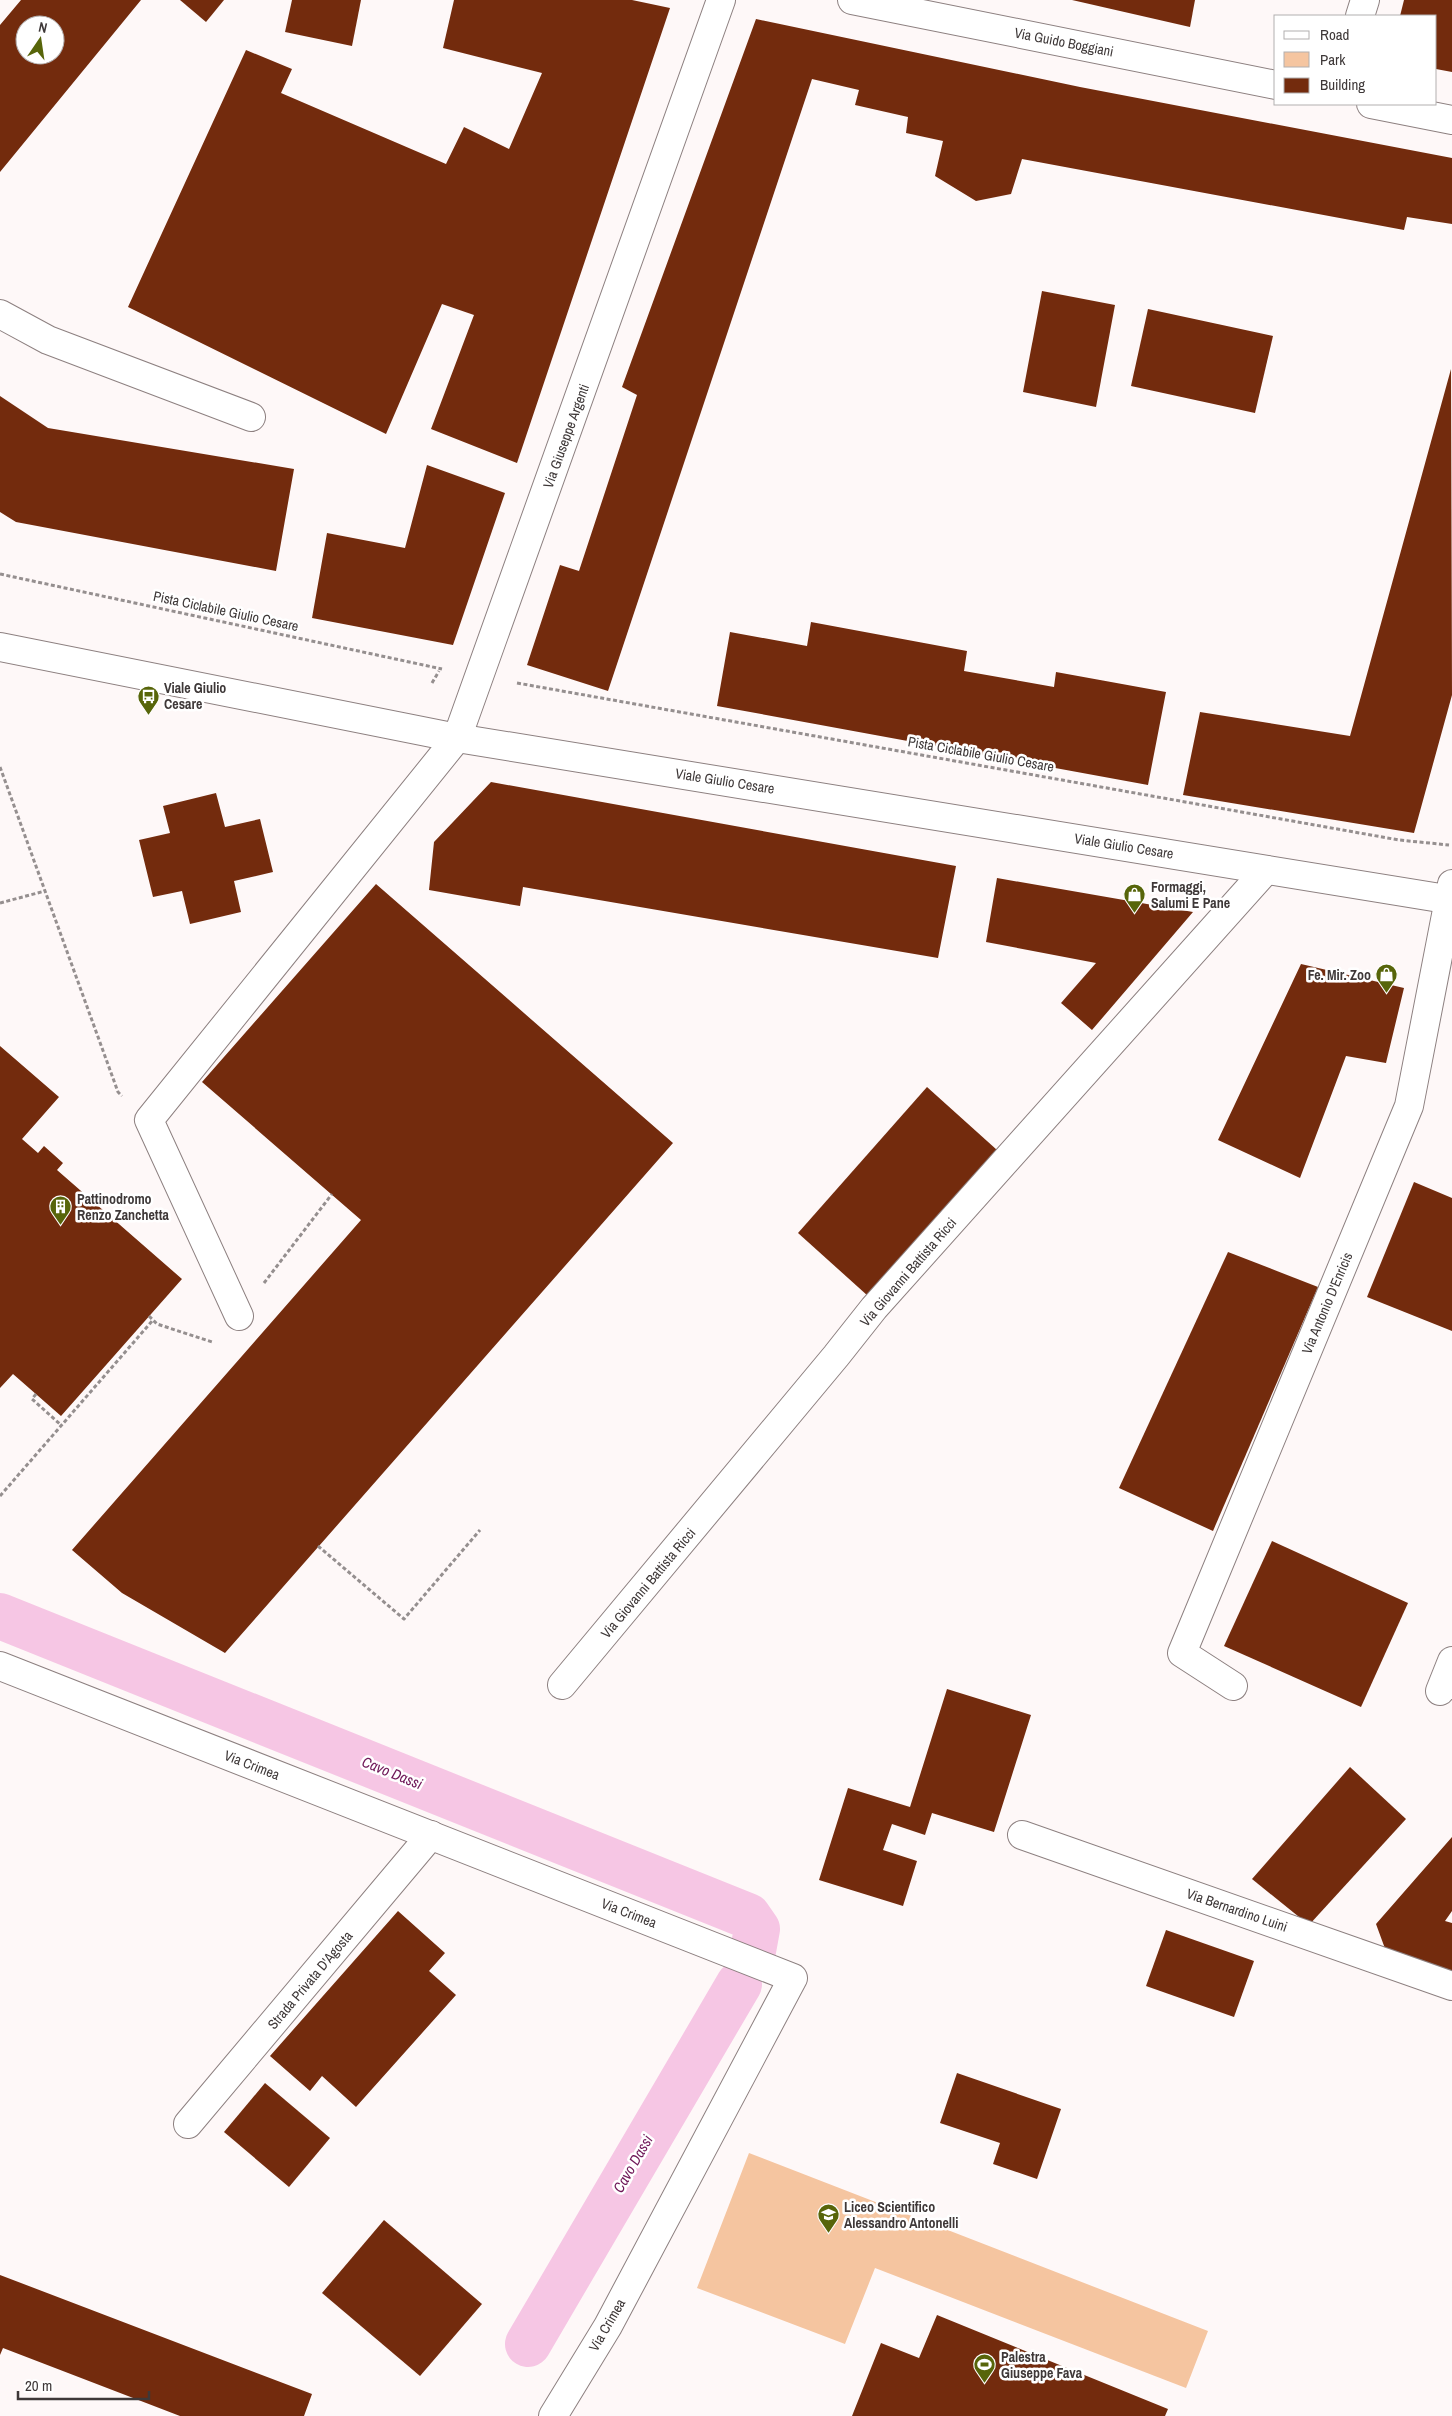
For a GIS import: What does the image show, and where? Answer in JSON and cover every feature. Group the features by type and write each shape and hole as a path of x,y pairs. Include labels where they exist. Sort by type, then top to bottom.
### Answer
{"street":[{"name":"Via Giuseppe Argenti","path":"149,1120 457,738 481,676 721,0"},
{"name":"Via Guido Boggiani","path":"852,0 1274,85"},
{"path":"1360,15 1365,0"},
{"path":"1376,105 1452,120"},
{"path":"0,314 48,340 251,417"},
{"name":"Viale Giulio Cesare","path":"0,647 457,738 1266,870 1451,895"},
{"name":"Via Giovanni Battista Ricci","path":"562,1686 830,1364 874,1308 1266,870"},
{"name":"Via Antonio D'Enricis","path":"1233,1686 1182,1653 1409,1106 1451,895"},
{"path":"149,1120 239,1316"},
{"path":"1440,1691 1452,1661"},
{"name":"Via Crimea","path":"0,1666 793,1978 608,2326 553,2416"},
{"name":"Via Bernardino Luini","path":"1022,1834 1452,1986"},
{"name":"Strada Privata D'Agosta","path":"188,2124 431,1835"}],"path":[{"name":"Pista Ciclabile Giulio Cesare","path":"0,574 448,670"},
{"path":"432,683 440,668"},
{"name":"Pista Ciclabile Giulio Cesare","path":"516,682 1399,840 1452,845"},
{"path":"0,767 118,1092 149,1120"},
{"path":"0,903 45,891"},
{"path":"239,1316 332,1194"},
{"path":"148,1316 158,1324 218,1344"},
{"path":"0,1496 153,1320"},
{"path":"36,1394 32,1399 61,1426"},
{"path":"318,1546 404,1619 480,1530"}],"green space":[{"path":"749,2153 1208,2331 1186,2388 875,2268 845,2344 697,2288"}],"building":[{"path":"21,0 141,0 0,172 0,25"},
{"path":"180,0 224,0 206,22"},
{"path":"292,0 361,0 352,46 285,32"},
{"path":"454,0 632,0 670,8 517,463 431,429 474,315 442,304 386,434 128,307 246,50 292,69 281,93 446,164 464,127 509,149 542,73 443,48"},
{"path":"1072,0 1195,0 1190,27"},
{"path":"1404,0 1452,0 1452,72 1437,69 1437,15 1400,15"},
{"path":"756,19 1080,87 1452,158 1452,224 1407,217 1404,230 1022,159 1011,194 976,201 935,176 943,141 906,133 908,117 855,105 859,90 812,79 608,691 527,665 560,565 579,571 637,395 622,387"},
{"path":"1042,291 1115,305 1096,407 1023,392"},
{"path":"1148,309 1273,336 1255,413 1131,386"},
{"path":"1451,369 1452,695 1414,833 1183,795 1200,712 1350,736"},
{"path":"0,396 48,428 294,469 276,571 16,522 0,512"},
{"path":"427,465 505,493 453,645 312,618 327,533 405,548"},
{"path":"811,622 967,651 964,671 1054,687 1056,672 1166,692 1148,785 717,706 730,632 807,646"},
{"path":"491,782 956,866 938,958 523,887 520,906 429,890 434,842"},
{"path":"216,793 225,827 260,819 273,872 234,881 241,912 190,924 182,891 153,897 139,840 170,833 163,806"},
{"path":"997,878 1193,912 1092,1030 1061,1003 1096,963 986,942"},
{"path":"376,884 673,1143 225,1653 122,1593 72,1550 361,1220 202,1082"},
{"path":"1301,964 1404,988 1386,1063 1346,1056 1300,1178 1218,1140"},
{"name":"Pattinodromo Renzo Zanchetta","path":"0,1046 59,1097 22,1139 38,1153 44,1146 63,1163 57,1170 182,1279 61,1416 13,1374 0,1388"},
{"path":"927,1087 997,1150 868,1296 798,1233"},
{"path":"1414,1182 1452,1198 1452,1331 1367,1297"},
{"path":"1228,1252 1318,1287 1213,1531 1119,1488"},
{"path":"1272,1541 1408,1603 1361,1707 1224,1646"},
{"path":"947,1689 1031,1715 994,1832 932,1813 925,1835 892,1824 883,1850 917,1861 903,1906 819,1880 848,1788 910,1807"},
{"path":"1350,1767 1406,1819 1309,1925 1252,1879"},
{"path":"1452,1837 1452,1911 1445,1921 1452,1923 1452,1977 1387,1954 1376,1924"},
{"path":"398,1911 445,1953 429,1971 456,1995 356,2107 322,2076 310,2091 270,2056"},
{"path":"1166,1930 1254,1961 1234,2017 1146,1986"},
{"path":"957,2073 1061,2109 1037,2179 993,2164 1000,2143 940,2123"},
{"path":"265,2083 330,2138 289,2187 224,2132"},
{"path":"384,2220 482,2304 420,2376 322,2293"},
{"path":"0,2275 312,2394 304,2416 180,2416 3,2348 0,2355"},
{"name":"Palestra Giuseppe Fava","path":"937,2315 1168,2409 1165,2416 852,2416 881,2343 919,2358"}],"waterway":[{"name":"Cavo Dassi","path":"0,1616 748,1916 757,1929 753,1951"},
{"name":"Cavo Dassi","path":"528,2344 739,1984"}],"place":[{"name":"Viale Giulio Cesare","path":"148,715"},
{"name":"Formaggi, Salumi E Pane","path":"1135,914"},
{"name":"Fe. Mir. Zoo","path":"1387,994"},
{"name":"Pattinodromo Renzo Zanchetta","path":"61,1226"},
{"name":"Liceo Scientifico Alessandro Antonelli","path":"828,2234"},
{"name":"Palestra Giuseppe Fava","path":"985,2384"}]}
